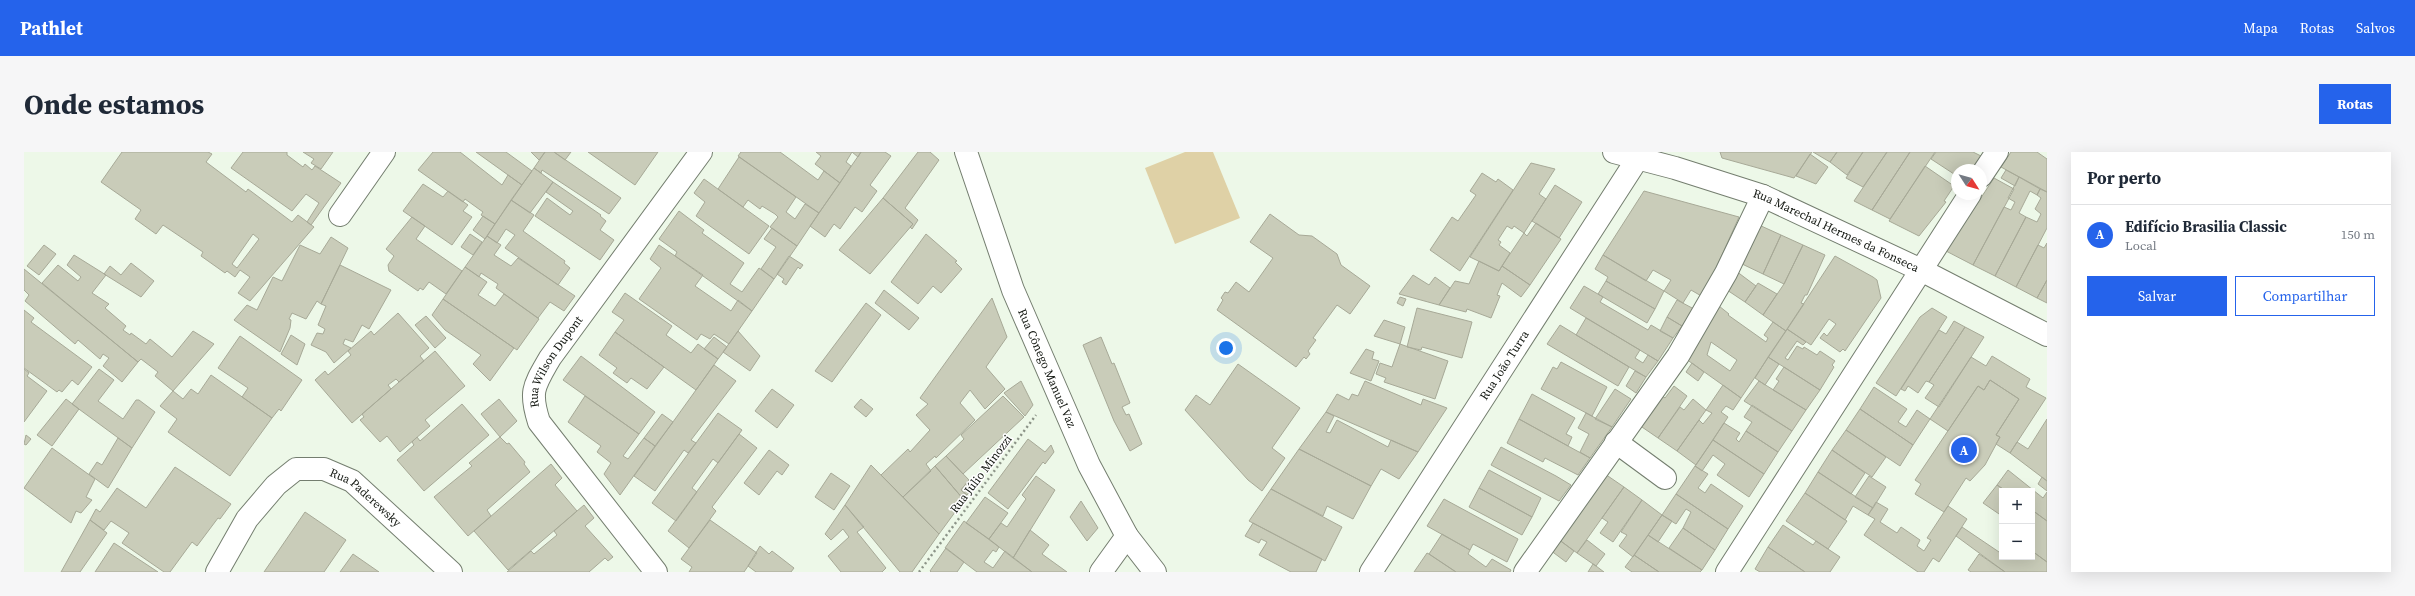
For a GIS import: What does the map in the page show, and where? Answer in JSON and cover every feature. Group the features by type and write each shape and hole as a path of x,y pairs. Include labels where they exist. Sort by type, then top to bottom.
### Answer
{"street":[{"path":"340,215 384,152"},
{"name":"Rua Wilson Dupont","path":"656,572 540,422 533,401 536,384 550,358 701,152"},
{"name":"Rua Cônego Manuel Vaz","path":"966,152 1013,290 1089,465 1127,536 1155,572"},
{"name":"Rua Marechal Hermes da Fonseca","path":"1614,152 1638,158 1681,160 1763,196 1921,270 2047,335"},
{"path":"1987,167 1997,152"},
{"name":"Rua João Turra","path":"1371,572 1638,158"},
{"path":"1525,572 1678,356 1726,273 1763,196"},
{"path":"1727,572 1966,200"},
{"path":"1616,442 1666,478"},
{"name":"Rua Paderewsky","path":"217,572 247,518 276,485 296,469 324,469 352,481 451,572"},
{"path":"1101,572 1127,536"}],"path":[{"name":"Rua Júlio Minozzi","path":"919,572 1056,387"}],"shaded area":[{"path":"1185,152 1213,152 1240,218 1175,244 1145,168"}],"building":[{"path":"122,152 208,152 212,154 206,162 246,192 248,189 292,222 298,215 314,227 250,301 238,293 250,277 240,270 235,277 227,271 225,273 201,256 203,252 163,225 156,234 135,219 141,210 101,182","holes":["253,234 259,239 237,268 232,264"]},
{"path":"243,152 287,152 287,155 303,167 305,164 312,170 315,166 341,183 311,225 307,222 319,203 306,194 292,211 231,168"},
{"path":"303,152 333,152 321,169 311,163 314,159"},
{"path":"433,152 460,152 502,185 508,175 522,185 495,224 481,215 483,212 465,199 463,202 418,170"},
{"path":"476,152 506,152 532,171 522,185"},
{"path":"531,152 545,152 539,160"},
{"path":"545,152 554,152 621,198 609,214 542,170 541,173 534,168"},
{"path":"554,152 571,152 565,160"},
{"path":"588,152 658,152 635,185"},
{"path":"741,152 780,152 818,180 824,171 840,183 819,213 738,156"},
{"path":"816,152 852,152 846,162 851,166 840,183 815,164 821,156"},
{"path":"852,152 861,152 858,157"},
{"path":"861,152 885,152 891,156 870,185 877,191 862,212 855,207 840,229 834,224 825,237 810,226"},
{"path":"918,152 930,152 939,160 905,208 918,220 912,229 910,227 913,224 883,198"},
{"path":"1720,152 1812,152 1794,178 1722,158"},
{"path":"1813,152 1837,152 1830,162"},
{"path":"1837,152 1863,152 1847,175 1830,162"},
{"path":"1863,152 1887,152 1863,187 1846,178"},
{"path":"1887,152 1910,152 1872,210 1854,201"},
{"path":"1910,152 1935,152 1890,219 1872,210"},
{"path":"1936,152 1973,152 1981,156 1976,164 1951,164 1951,172 1931,159"},
{"path":"2011,152 2037,152 2047,159 2047,192 2001,167"},
{"path":"1810,154 1828,167 1816,184 1796,176"},
{"path":"739,157 796,197 786,212 795,219 805,204 819,213 797,246 770,227 778,217 775,214 762,206 760,209 748,200 743,207 718,189"},
{"path":"1531,163 1555,169 1539,194 1546,199 1524,233 1514,226 1512,229 1507,226 1498,240 1501,242 1499,245 1510,253 1499,271 1470,257"},
{"path":"1925,166 1951,184 1951,190 1944,201 1946,202 1919,236 1889,221"},
{"path":"534,168 553,182 530,213 511,200"},
{"path":"2006,170 2019,177 2015,186 2001,178"},
{"path":"1482,173 1496,182 1498,179 1513,190 1460,271 1430,250 1452,217 1458,221 1476,195 1470,191"},
{"path":"2019,177 2040,189 2037,195 2030,191 2019,213 2026,217 1995,276 1973,265 2004,207 2011,210 2015,202 2008,198"},
{"path":"1994,178 2014,189 1973,265 1946,251 1980,200 1987,200 1987,189"},
{"path":"704,179 769,226 749,254 696,216 705,202 694,193"},
{"path":"553,182 601,215 600,216 606,221 600,230 614,240 600,260 535,216 547,198 570,215 573,211 546,192"},
{"path":"423,184 443,197 448,191 468,205 463,211 472,217 452,245 403,211"},
{"path":"1555,185 1582,202 1559,238 1532,221"},
{"path":"2040,189 2047,192 2047,228 2016,287 1995,276 2026,217 2037,222 2041,214 2035,209 2041,198 2037,195"},
{"path":"1644,191 1739,217 1703,297 1691,290 1683,303 1664,291 1671,280 1653,270 1646,281 1603,255"},
{"path":"883,198 913,224 870,274 839,250"},
{"path":"511,200 534,215 523,231 565,261 564,263 570,268 558,285 505,248 515,235 506,229 497,243 487,236"},
{"path":"679,211 704,230 702,233 744,263 730,284 742,292 759,268 774,279 752,311 675,256 677,252 659,239"},
{"path":"1270,214 1299,235 1312,236 1337,254 1341,265 1370,286 1350,314 1337,305 1313,338 1316,340 1308,351 1310,354 1306,359 1304,357 1296,367 1217,310 1223,300 1221,298 1225,292 1228,293 1236,282 1249,292 1273,258 1250,242"},
{"path":"483,216 495,224 485,239 473,230"},
{"path":"412,217 425,226 416,239 462,271 446,294 429,282 423,290 420,288 418,291 389,271 388,265 394,256 386,249"},
{"path":"1536,223 1561,239 1530,285 1502,266 1524,233 1527,236"},
{"path":"1759,225 1781,235 1763,274 1740,263"},
{"path":"772,228 797,246 774,279 761,269 776,247 764,239"},
{"path":"470,234 482,242 473,255 461,247"},
{"path":"926,234 957,261 955,262 962,269 941,293 933,286 918,304 891,282"},
{"path":"1781,235 1803,245 1784,284 1763,274"},
{"path":"487,236 501,245 494,255 511,266 518,258 575,296 564,311 550,302 538,318 496,288 498,284 481,273 479,277 465,267"},
{"path":"331,237 348,248 321,304 317,301 306,319 292,313 289,319 291,320 290,328 280,352 234,320 247,305 257,310 273,277 282,281 300,245 320,254"},
{"path":"2047,243 2047,280 2037,298 2016,287 2038,245 2044,248"},
{"path":"44,245 56,254 39,275 27,266"},
{"path":"659,245 703,275 695,286 731,311 738,300 752,311 729,344 714,334 710,339 701,334 697,340 639,299 661,268 650,259"},
{"path":"1803,245 1825,255 1807,295 1805,295 1801,303 1804,304 1786,331 1763,315 1784,284"},
{"path":"74,255 106,275 92,293 109,304 105,308 126,326 123,330 130,335 131,333 146,344 150,339 172,357 193,331 214,344 173,391 155,376 158,372 141,359 138,362 42,283 58,265 78,281 81,277 67,265"},
{"path":"1603,255 1664,291 1655,309 1606,281 1608,277 1595,269"},
{"path":"789,256 803,265 800,269 798,267 786,285 782,282 784,279 777,274"},
{"path":"1835,256 1877,280 1881,298 1845,351 1843,349 1840,352 1820,338 1824,333 1827,336 1836,324 1829,319 1811,345 1787,329"},
{"path":"1479,261 1499,271 1502,266 1530,285 1521,297 1502,283 1497,295 1500,296 1491,318 1467,309 1466,312 1439,305 1455,281 1469,284"},
{"path":"131,263 154,281 141,297 104,274 110,266 121,275"},
{"path":"340,265 391,290 369,329 362,325 353,342 345,339 343,344 351,348 334,363 326,352 311,345 317,333 323,334 325,329 318,325 326,306 321,304"},
{"path":"465,267 487,282 478,295 495,306 504,294 539,319 517,350 443,299"},
{"path":"24,269 138,362 122,382 103,366 109,358 103,354 100,359 78,340 75,344 25,301 29,295 24,290"},
{"path":"1736,271 1756,286 1745,302 1727,290"},
{"path":"1413,275 1429,285 1435,277 1450,288 1439,305 1399,294"},
{"path":"2047,280 2047,303 2037,298"},
{"path":"1606,281 1655,309 1647,323 1598,294"},
{"path":"1758,283 1777,294 1763,315 1745,302"},
{"path":"1584,286 1603,297 1600,302 1648,330 1651,325 1673,338 1658,361 1570,308"},
{"path":"884,290 919,318 909,330 875,303"},
{"path":"625,293 672,326 666,335 691,353 698,344 718,359 696,390 615,332 624,320 612,312"},
{"path":"1400,297 1406,299 1403,306 1397,303"},
{"path":"992,298 1007,337 986,367 1005,389 985,409 970,390 960,403 975,420 936,458 935,456 926,464 931,471 903,497 881,475 908,449 910,452 930,430 916,415 928,404 920,398"},
{"path":"443,299 514,348 490,381 473,364 481,355 445,330 432,315"},
{"path":"1677,300 1694,309 1682,326 1667,317"},
{"path":"866,303 881,315 832,382 815,371"},
{"path":"1719,306 1729,314 1728,315 1766,342 1768,338 1764,335 1773,322 1786,331 1741,398 1686,359","holes":["1711,342 1737,360 1730,371 1707,355"]},
{"path":"1417,308 1472,322 1462,358 1422,347 1421,350 1407,347"},
{"path":"1932,308 1947,317 1896,396 1876,383 1920,317"},
{"path":"24,310 34,318 31,322 92,367 78,385 72,380 62,392 59,390 57,392 24,368"},
{"path":"398,313 429,348 420,356 424,361 399,382 396,379 388,385 391,389 352,423 315,380 325,371 328,375 351,355 348,351 371,331 374,335"},
{"path":"426,316 446,338 435,348 415,325"},
{"path":"1667,317 1682,326 1673,338 1660,331"},
{"path":"1586,318 1640,350 1635,358 1643,363 1648,355 1658,361 1646,377 1576,335"},
{"path":"1384,320 1405,327 1400,344 1374,336"},
{"path":"1954,321 1965,327 1929,382 1926,381 1918,393 1908,386 1905,391 1901,389 1939,330 1946,334"},
{"path":"1560,325 1629,367 1618,386 1547,344"},
{"path":"1965,327 1984,337 1939,407 1925,398 1934,385 1929,382"},
{"path":"1787,329 1806,342 1803,345 1797,341 1785,358 1788,360 1797,346 1803,349 1804,347 1817,355 1820,351 1835,361 1832,365 1834,367 1820,390 1768,357"},
{"path":"738,331 760,356 750,371 723,352"},
{"path":"615,332 664,367 647,389 631,378 627,383 613,373 617,368 599,355"},
{"path":"291,335 305,344 297,365 281,354"},
{"path":"240,336 302,380 281,411 279,409 272,418 242,397 248,388 218,368"},
{"path":"714,337 727,347 718,359 704,349"},
{"path":"1101,337 1112,364 1114,363 1130,403 1122,407 1126,415 1129,414 1142,444 1130,451 1114,421 1083,345"},
{"path":"1400,344 1448,361 1435,399 1384,382 1386,378 1376,374 1380,363 1392,367"},
{"path":"1366,349 1374,352 1372,359 1379,361 1371,381 1350,373"},
{"path":"435,351 465,386 425,420 430,426 400,452 387,436 380,442 360,420 364,417 362,414"},
{"path":"581,356 655,412 639,434 563,380"},
{"path":"1992,356 2030,379 2026,387 2046,398 2010,453 1996,444 2000,437 1996,435 2019,399 1990,380 1984,390 1978,386 1948,431 1930,419 1971,357 1986,366"},
{"path":"1768,357 1779,364 1765,385 1755,378"},
{"path":"1561,362 1607,387 1592,416 1541,389 1553,367 1557,369"},
{"path":"1692,363 1704,372 1698,381 1686,372"},
{"path":"1238,364 1300,408 1272,448 1285,458 1262,491 1248,480 1185,410 1196,395 1210,405"},
{"path":"714,365 736,381 691,440 696,443 688,453 684,450 655,491 634,476"},
{"path":"1784,367 1820,390 1806,410 1773,390 1779,381 1776,379"},
{"path":"24,369 29,373 27,376 47,391 24,422"},
{"path":"99,369 114,380 98,401 123,419 136,400 139,400 155,412 132,448 72,404"},
{"path":"1635,371 1646,377 1636,393 1626,386"},
{"path":"211,375 272,418 230,476 168,432 177,419 160,406 173,391 183,399 191,389 198,394"},
{"path":"1990,380 2019,399 1996,435 2000,437 1985,465 1970,481 1966,478 1944,512 1915,494 1921,484 1915,480 1978,386 1984,390"},
{"path":"1021,381 1033,405 1025,416 1004,393"},
{"path":"1365,381 1421,405 1423,399 1447,408 1418,452 1326,412 1337,394 1349,400 1352,394 1358,396"},
{"path":"1759,381 1806,410 1792,431 1744,401"},
{"path":"1723,385 1741,398 1733,410 1726,406 1721,412 1728,417 1696,465 1677,451 1699,420 1703,424 1712,413 1706,410"},
{"path":"1674,386 1687,396 1658,438 1639,425 1660,394 1665,398"},
{"path":"1874,387 1907,409 1898,422 1906,427 1917,410 1930,419 1913,445 1860,409"},
{"path":"772,389 794,405 777,428 755,411"},
{"path":"1615,389 1631,399 1612,427 1595,419"},
{"path":"1532,394 1575,418 1566,434 1572,437 1568,446 1519,419"},
{"path":"585,396 639,434 623,456 628,459 644,438 655,446 620,495 604,474 611,463 597,452 601,446 568,422"},
{"path":"1003,396 1024,417 963,474 946,456 964,439 961,435"},
{"path":"66,399 79,409 52,446 37,435"},
{"path":"499,399 517,421 500,437 481,414"},
{"path":"861,399 873,409 866,417 854,407"},
{"path":"1693,399 1706,410 1677,451 1658,438 1680,407 1684,410"},
{"path":"462,404 489,435 424,491 397,460 414,445 412,442 417,437 420,441"},
{"path":"1752,405 1792,431 1778,452 1746,431 1752,422 1744,417"},
{"path":"1860,409 1913,445 1900,466 1846,430"},
{"path":"1326,412 1334,416 1326,432 1330,433 1337,420 1388,447 1391,440 1418,452 1399,479 1381,469 1371,486 1299,449"},
{"path":"718,413 742,430 718,463 713,459 692,488 697,492 676,521 652,503"},
{"path":"1586,413 1612,427 1590,458 1580,452 1589,434 1578,428"},
{"path":"662,414 673,422 655,446 644,438"},
{"path":"1519,419 1590,458 1578,475 1545,458 1543,462 1507,443"},
{"path":"2047,419 2047,481 2010,453 2017,442 2028,449"},
{"path":"1724,423 1740,433 1736,439 1739,442 1746,431 1778,452 1764,474 1713,440"},
{"path":"1846,430 1886,457 1872,477 1832,450"},
{"path":"739,434 757,448 712,507 716,511 689,548 668,531"},
{"path":"26,435 31,439 26,445 24,444"},
{"path":"500,437 507,444 509,443 525,462 524,464 530,472 487,510 491,516 468,536 434,497 472,466 469,463"},
{"path":"118,438 132,448 108,488 89,474 97,462 102,465"},
{"path":"1028,439 1045,452 1051,445 1054,452 1045,464 1043,462 1008,509 988,493"},
{"path":"1713,440 1764,474 1749,497 1717,475 1725,464 1713,455 1702,471 1695,466"},
{"path":"1501,447 1571,485 1559,501 1491,465"},
{"path":"52,448 95,479 86,497 92,500 81,513 76,511 71,523 24,488"},
{"path":"1299,449 1371,486 1353,519 1327,506 1323,516 1271,489"},
{"path":"769,450 789,465 782,475 777,471 759,495 744,483"},
{"path":"1832,450 1865,473 1851,494 1818,472"},
{"path":"946,456 969,480 961,490 967,495 964,500 935,466"},
{"path":"551,464 562,478 555,485 577,511 508,570 474,531"},
{"path":"871,465 939,534 912,572 900,572 845,505"},
{"path":"935,466 964,500 939,534 903,497"},
{"path":"1695,466 1708,474 1698,488 1705,493 1711,484 1743,506 1728,529 1676,494"},
{"path":"175,467 231,504 220,519 218,518 197,546 192,542 170,572 164,572 122,543 129,533 111,521 104,530 90,520 96,509 100,512 117,488 146,508"},
{"path":"1489,470 1541,498 1532,517 1479,488"},
{"path":"2008,470 2030,488 2002,488 1997,485"},
{"path":"1818,472 1873,508 1868,515 1853,506 1845,520 1805,493"},
{"path":"831,473 850,486 834,510 815,497"},
{"path":"1605,474 1624,487 1577,553 1558,539"},
{"path":"1036,476 1055,490 1013,558 989,539 1001,523 1007,527 1026,499 1022,495"},
{"path":"1869,476 1886,487 1873,508 1855,497"},
{"path":"2042,477 2047,481 2047,491 2038,484"},
{"path":"969,480 975,485 967,495 961,490"},
{"path":"1997,485 2002,488 1999,488 1999,514 1983,503"},
{"path":"1624,487 1642,500 1613,542 1600,533 1608,522 1602,518"},
{"path":"1479,488 1532,517 1522,535 1469,507"},
{"path":"1271,489 1342,527 1325,561 1249,521"},
{"path":"2035,492 2043,498 2047,492 2047,521 2035,512"},
{"path":"1805,493 1847,521 1828,549 1786,521"},
{"path":"1676,494 1728,529 1715,550 1683,528 1691,512 1686,509 1676,524 1662,515"},
{"path":"985,497 1008,513 989,539 966,523"},
{"path":"1444,499 1518,539 1507,562 1473,544 1470,550 1427,526"},
{"path":"1642,500 1662,515 1633,557 1619,546 1627,535 1621,532"},
{"path":"1081,501 1098,528 1087,541 1070,517"},
{"path":"1876,502 1888,509 1880,522 1897,533 1901,527 1920,540 1917,546 1924,551 1931,540 1927,538 1948,506 1967,519 1939,562 1933,558 1924,572 1918,572 1864,535 1875,519 1868,515"},
{"path":"584,505 594,518 585,526 613,557 608,561 605,558 589,572 507,572 531,551 534,554 557,535 554,531"},
{"path":"845,505 864,527 857,532 886,568 882,572 841,572 828,556 849,537 843,529 831,540 825,534"},
{"path":"305,512 346,540 324,572 264,572"},
{"path":"2035,512 2047,521 2047,562 2035,553"},
{"path":"1662,515 1672,521 1658,542 1648,535"},
{"path":"90,520 107,533 80,572 61,572"},
{"path":"710,520 757,553 744,572 689,572 692,567 681,559"},
{"path":"964,521 999,547 996,552 993,550 984,562 993,568 1005,551 1032,572 977,572 945,548"},
{"path":"1253,523 1322,559 1316,572 1291,572 1259,555 1267,542 1261,539 1259,543 1245,536"},
{"path":"1783,525 1813,545 1816,541 1840,557 1830,572 1805,572 1768,547"},
{"path":"1962,527 1999,552 1999,560 2035,560 2035,553 2047,562 2047,572 2005,572 1956,536"},
{"path":"1683,528 1715,550 1702,570 1669,548"},
{"path":"1030,530 1049,545 1042,554 1067,572 1032,572 1013,558"},
{"path":"1442,534 1470,550 1468,554 1486,567 1492,559 1511,570 1510,572 1456,572 1429,554"},
{"path":"1648,535 1702,570 1700,572 1659,572 1634,555"},
{"path":"1558,539 1574,551 1566,562 1550,550"},
{"path":"1587,540 1605,554 1596,566 1577,553"},
{"path":"114,543 158,572 95,572"},
{"path":"760,546 769,554 772,551 794,568 791,572 756,572 748,566"},
{"path":"1768,547 1805,572 1760,572 1755,569"},
{"path":"946,548 964,562 957,572 931,572 930,571"},
{"path":"1427,553 1429,554 1456,572 1414,572"},
{"path":"353,554 379,572 340,572"},
{"path":"1979,554 2005,572 1971,572 1968,570"},
{"path":"1634,555 1659,572 1632,572 1625,567"},
{"path":"1593,564 1596,566 1604,572 1588,572"}],"place":[{"name":"Edifício Brasilia Classic","path":"1964,450"}]}
